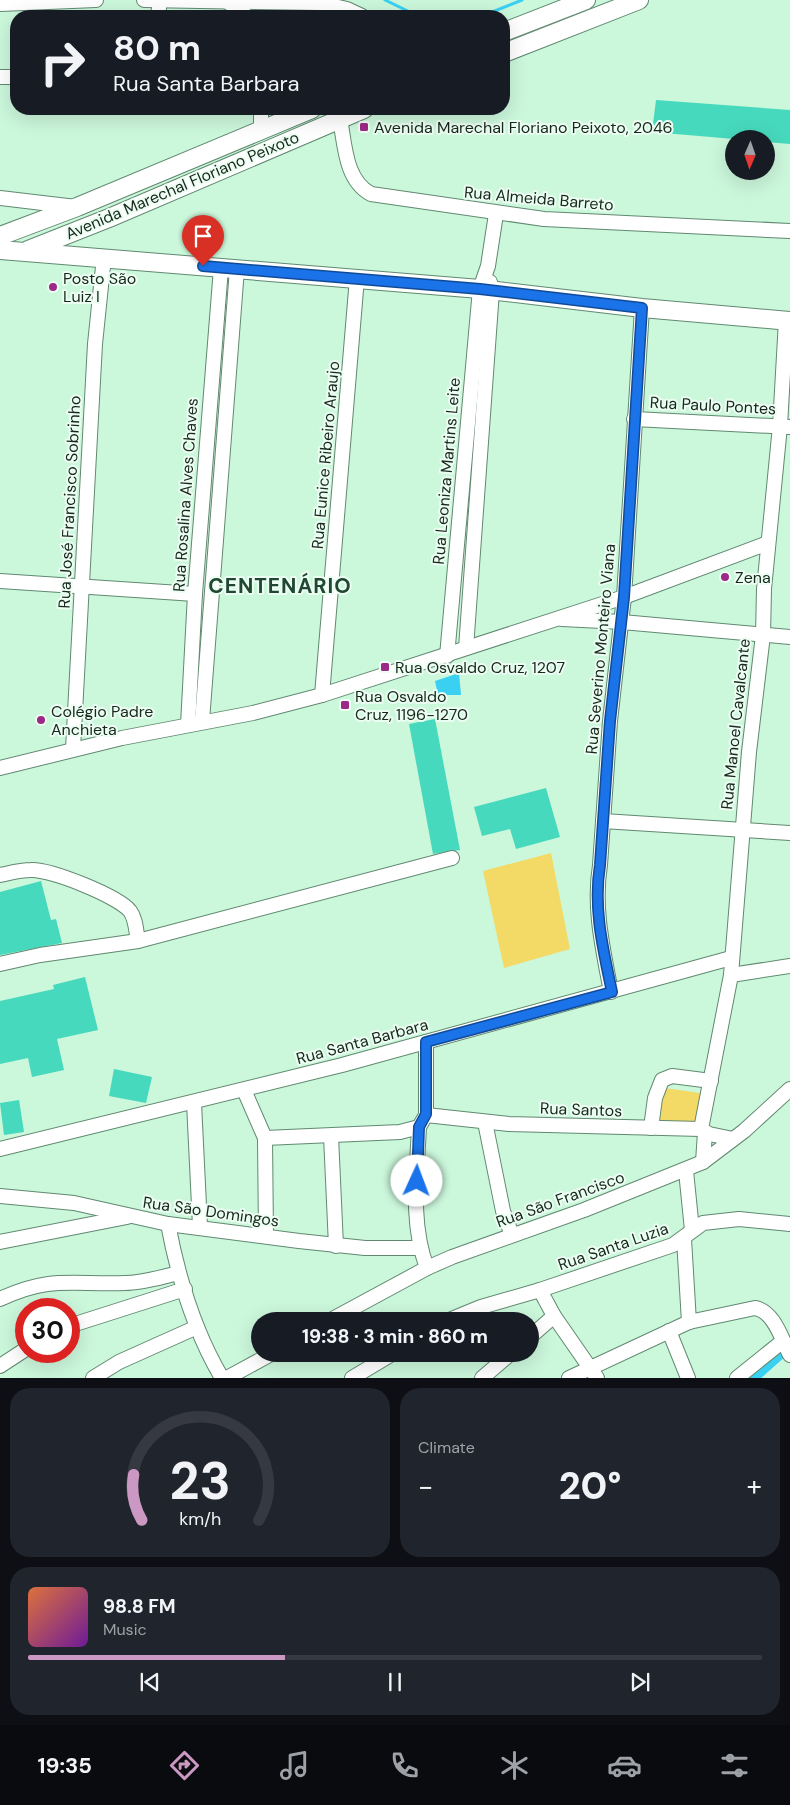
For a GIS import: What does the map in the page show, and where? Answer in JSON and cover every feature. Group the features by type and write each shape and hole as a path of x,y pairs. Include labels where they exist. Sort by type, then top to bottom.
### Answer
{"main road":[{"path":"510,30 586,0"},
{"path":"510,52 638,0"},
{"name":"Avenida Marechal Floriano Peixoto","path":"0,236 76,207 297,115"},
{"name":"Avenida Marechal Floriano Peixoto","path":"0,262 109,218 348,115"},
{"path":"0,250 357,278 486,290 642,308 789,320"}],"street":[{"path":"0,4 20,1 96,0"},
{"path":"144,0 320,3 349,10"},
{"path":"38,2 38,10"},
{"path":"228,2 239,10"},
{"path":"261,115 261,130"},
{"name":"Rua Almeida Barreto","path":"340,118 351,174 362,189 371,194 496,214 544,219 790,231"},
{"path":"0,198 76,207"},
{"path":"486,290 496,214"},
{"name":"Rua José Francisco Sobrinho","path":"74,749 95,344 104,257"},
{"name":"Rua Rosalina Alves Chaves","path":"188,725 195,594 229,268"},
{"name":"Rua Rosalina Alves Chaves","path":"202,721 229,268"},
{"name":"Rua Eunice Ribeiro Araujo","path":"322,695 357,278"},
{"name":"Rua Leoniza Martins Leite","path":"466,648 486,290"},
{"name":"Rua Leoniza Martins Leite","path":"447,656 486,290"},
{"name":"Rua Severino Monteiro Viana","path":"612,992 597,915 596,887 610,721 624,597 642,308"},
{"name":"Rua Manoel Cavalcante","path":"703,1162 703,1131 731,975 742,829 763,635 768,543 785,427 789,320"},
{"name":"Rua Paulo Pontes","path":"634,419 785,427"},
{"path":"0,768 74,749 202,721 253,713 322,695 624,597 768,543"},
{"path":"0,581 195,594"},
{"path":"554,619 622,622 790,637"},
{"path":"603,821 790,833"},
{"path":"0,964 40,955 138,940 452,858"},
{"path":"1,871 31,869 43,871 96,890 118,901 130,911 138,940"},
{"name":"Rua Santa Barbara","path":"0,1149 244,1090 612,992 731,958"},
{"path":"731,975 790,966"},
{"path":"426,1042 426,1114 419,1127 415,1217 419,1248 427,1268"},
{"path":"651,1128 654,1098 662,1080 672,1076 711,1082"},
{"name":"Rua São Francisco","path":"346,1312 427,1268 686,1171 703,1162 733,1139 790,1089"},
{"path":"244,1090 265,1138 266,1236"},
{"path":"194,1103 200,1226"},
{"name":"Rua Santos","path":"426,1114 485,1122 548,1126 703,1131 733,1139"},
{"path":"485,1122 503,1211 512,1235"},
{"path":"265,1138 400,1132 419,1127"},
{"path":"331,1136 336,1246"},
{"path":"686,1171 689,1322"},
{"name":"Rua São Domingos","path":"0,1196 74,1203 129,1217 168,1224 200,1226 336,1246 419,1248"},
{"path":"0,1242 129,1217"},
{"name":"Rua Santa Luzia","path":"469,1312 672,1245 703,1223 724,1220 790,1224"},
{"path":"168,1224 178,1273 197,1327 222,1378"},
{"path":"0,1299 29,1286 45,1283 125,1283 178,1273"},
{"path":"80,1322 185,1289"},
{"path":"540,1290 554,1316 593,1372"},
{"path":"569,1378 593,1372 689,1322 755,1308 762,1309 768,1314 790,1354"},
{"path":"539,1329 554,1316"},
{"path":"93,1378 119,1362 197,1327"},
{"path":"669,1332 688,1378"},
{"path":"737,1378 782,1341"},
{"path":"0,1366 15,1356"},
{"path":"227,1378 256,1362"},
{"path":"352,1378 379,1362"},
{"path":"482,1378 501,1362"}],"shaded area":[{"path":"551,853 570,949 504,968 483,871"},
{"path":"658,1087 707,1094 697,1137 652,1129"}],"water":[{"path":"459,673 461,695 438,695 435,681"}],"building":[{"path":"656,100 790,110 790,144 775,143 775,130 725,130 725,138 652,132"},
{"path":"435,719 460,850 433,854 409,724"},
{"path":"546,788 560,837 516,849 510,829 482,836 474,807"},
{"path":"41,881 51,920 56,919 62,943 0,955 0,892"},
{"path":"85,977 98,1030 57,1039 64,1070 32,1077 28,1058 0,1064 0,1001 54,989 53,985"},
{"path":"114,1069 152,1077 146,1103 109,1096"},
{"path":"19,1100 24,1132 4,1135 0,1103"}],"waterway":[{"path":"385,0 406,10"},
{"path":"497,10 522,0"},
{"path":"753,1378 780,1354"}],"place":[{"name":"Avenida Marechal Floriano Peixoto, 2046","path":"364,127"},
{"name":"Posto São Luiz I","path":"53,287"},
{"name":"Zena","path":"725,577"},
{"name":"Rua Osvaldo Cruz, 1207","path":"385,667"},
{"name":"Rua Osvaldo Cruz, 1196-1270","path":"345,705"},
{"name":"Colégio Padre Anchieta","path":"41,720"}],"district":[{"name":"CENTENÁRIO","path":"280,586"}],"route":[{"path":"203,266 480,289 642,308 624,597 610,721 600,865 596,887 597,915 612,992 426,1042 426,1114 419,1127 417,1181"}]}
